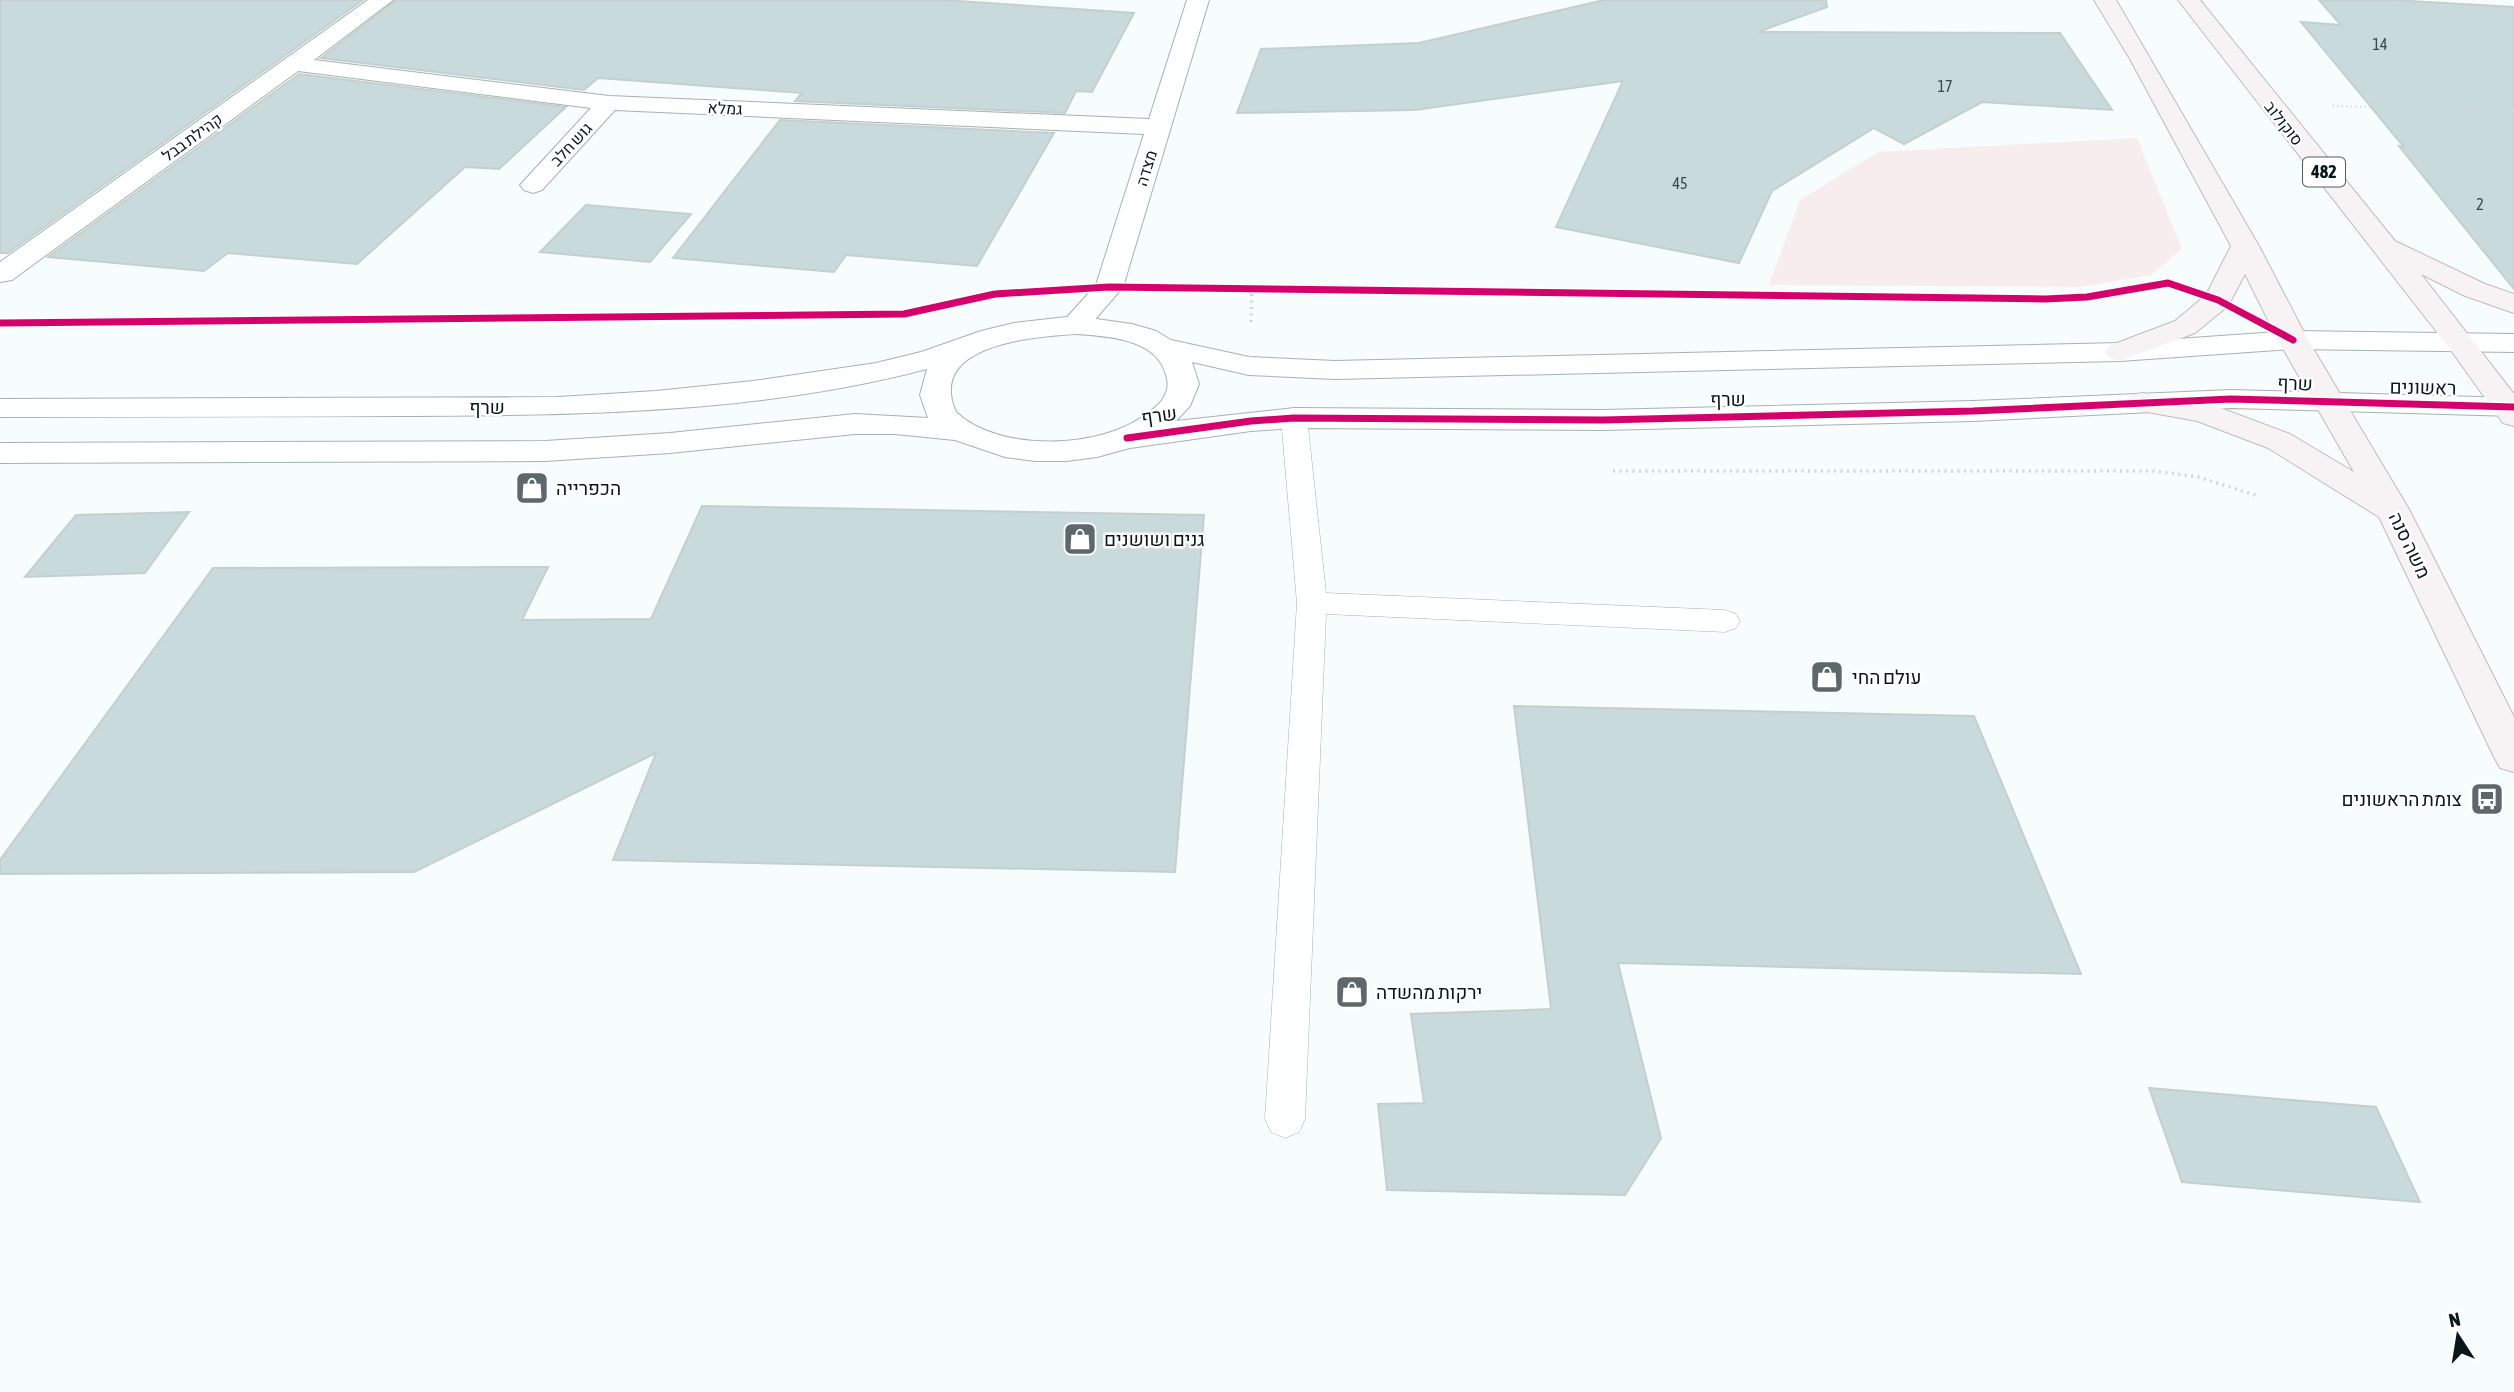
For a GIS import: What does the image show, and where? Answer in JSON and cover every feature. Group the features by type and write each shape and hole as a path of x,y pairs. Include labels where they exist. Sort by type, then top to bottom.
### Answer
{"main road":[{"path":"2105,0 2141,59 2245,246 2293,340"},
{"name":"סוקולוב","path":"2189,0 2461,343"},
{"path":"2381,244 2475,290 2514,304"},
{"path":"2120,352 2185,327 2218,300 2245,246"},
{"name":"משה סנה","path":"2293,340 2393,511 2514,757"},
{"name":"482","path":"2461,343 2512,410"},
{"path":"2142,402 2204,413 2279,441 2393,511"}],"street":[{"name":"קהילת בבל","path":"2,274 382,0"},
{"name":"מצדה","path":"1075,325 1109,287 1198,0"},
{"name":"גמלא","path":"294,64 609,103 1158,128"},
{"name":"גוש חלב","path":"533,185 609,103"},
{"name":"שרף","path":"0,408 558,407 620,404 854,376 908,366 1008,332 1075,325 1132,334 1164,347 1250,366 1335,370 2120,352 2293,340"},
{"path":"2293,340 2514,343"},
{"path":"969,346 948,363 938,379 938,410 950,425 1002,447 1069,452 1127,438 1158,421 1175,406 1184,384 1178,364 1164,347"},
{"name":"שרף","path":"1127,438 1251,421 1294,418 1603,420 1973,411 2231,399 2330,402"},
{"name":"ראשונים","path":"2330,402 2512,410"},
{"path":"0,453 545,451 670,443 855,424 895,424 962,431"}],"lane":[{"path":"1285,1119 1312,603 1294,418"},
{"path":"1312,603 1725,621"}],"path":[{"path":"2270,104 2514,111"}],"shaded area":[{"path":"2137,138 2182,249 2151,275 2079,287 1769,285 1800,200 1878,152"}],"building":[{"path":"0,0 363,0 8,253 0,253"},
{"path":"396,0 943,0 1134,13 1092,92 1076,91 1065,113 795,101 802,93 598,78 584,90 321,58"},
{"path":"1604,0 1826,0 1827,7 1758,32 2060,33 2112,110 1982,102 1904,144 1874,128 1772,191 1739,263 1556,227 1623,81 1415,110 1237,113 1261,49 1419,43"},
{"path":"2319,0 2392,0 2514,7 2514,289 2399,146 2404,147 2301,22 2341,25"},
{"path":"299,74 566,107 499,169 465,167 357,264 228,253 204,271 48,257"},
{"path":"780,120 1054,133 977,266 846,255 834,272 673,258"},
{"path":"586,205 691,214 650,262 540,252"},
{"path":"702,506 1204,515 1175,872 613,860 656,753 414,872 0,874 0,860 213,568 548,567 522,620 651,619"},
{"path":"189,512 145,573 25,577 76,515"},
{"path":"1514,706 1974,716 2081,974 1618,963 1661,1138 1625,1195 1387,1190 1378,1104 1424,1103 1411,1014 1551,1009"},
{"path":"2149,1088 2376,1107 2420,1202 2182,1182"}],"cycle path":[{"path":"0,323 904,314 995,294 1109,287 2045,299 2087,297 2168,283 2218,300 2293,340"},
{"path":"1127,438 1251,421 1294,418 1603,420 1973,411 2231,399 2514,407"}],"place":[{"name":"הכפרייה","path":"532,488"},
{"name":"גנים ושושנים","path":"1080,539"},
{"name":"עולם החי","path":"1827,677"},
{"name":"צומת הראשונים","path":"2487,799"},
{"name":"ירקות מהשדה","path":"1352,992"}]}
